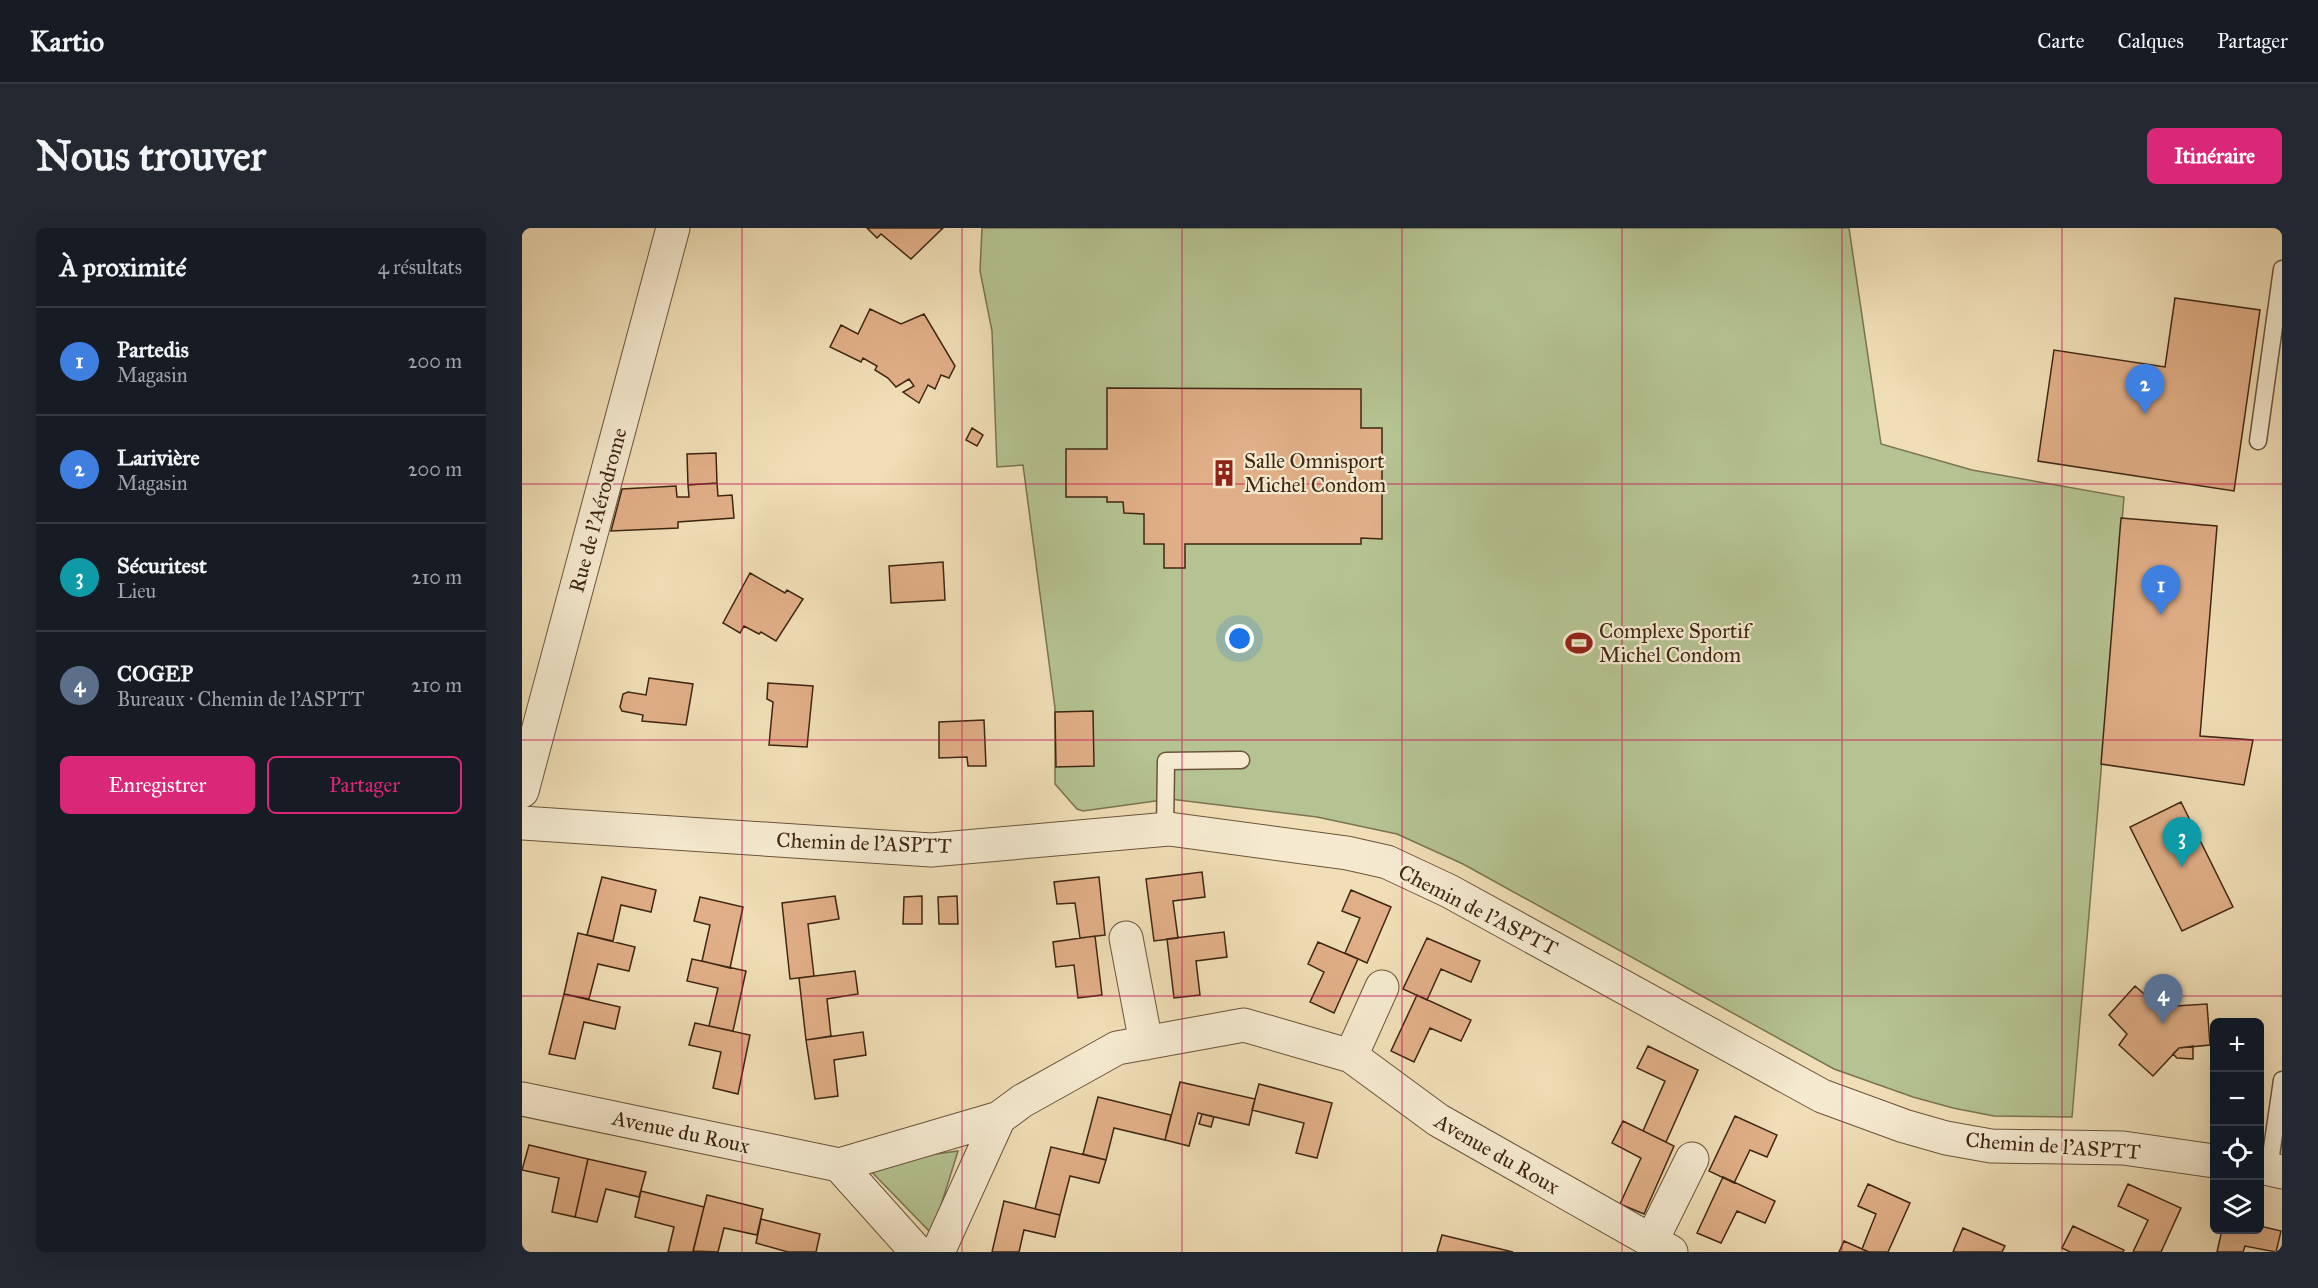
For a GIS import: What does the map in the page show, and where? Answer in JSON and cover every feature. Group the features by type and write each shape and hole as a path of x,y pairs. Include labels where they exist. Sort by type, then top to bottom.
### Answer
{"street":[{"name":"Rue de l'Aérodrome","path":"522,791 674,228"},
{"name":"Chemin de l'ASPTT","path":"522,823 931,850 1165,829 1313,847 1387,862 1449,891 1822,1096 1904,1126 1946,1138 1991,1146 2123,1148 2210,1160"},
{"path":"1126,938 1146,1043"},
{"path":"1351,1056 1382,987"},
{"name":"Avenue du Roux","path":"522,1099 839,1165 999,1118 1022,1101 1117,1048 1244,1025 1351,1056 1438,1120 1660,1247 1692,1159"},
{"name":"Avenue du Roux","path":"938,1252 999,1118"},
{"path":"839,1165 917,1252"}],"lane":[{"path":"2258,441 2282,269"},
{"path":"1165,829 1166,760 1241,760"},
{"path":"2270,1170 2282,1080"}],"green space":[{"name":"Complexe Sportif Michel Condom","path":"982,228 1849,228 1881,444 1972,470 2124,497 2072,1117 1994,1116 1953,1108 1913,1097 1834,1069 1463,864 1397,834 1317,817 1170,799 1083,811 1077,809 1055,784 1055,708 1023,465 997,467 992,331 980,271"},
{"path":"958,1151 932,1234 864,1164"}],"building":[{"path":"867,228 943,228 911,259 881,234 877,238"},
{"path":"2175,298 2260,310 2234,491 2038,461 2054,350 2165,367"},
{"path":"870,309 901,324 924,314 955,366 949,378 941,375 935,389 928,385 919,403 903,392 914,386 909,379 896,387 888,378 875,370 877,366 863,358 861,362 830,347 841,325 858,334"},
{"name":"Salle Omnisport Michel Condom","path":"1107,388 1361,389 1361,428 1382,428 1382,539 1361,538 1361,544 1185,544 1185,568 1164,568 1164,544 1144,544 1144,514 1124,513 1123,502 1107,502 1107,497 1066,497 1066,449 1107,449"},
{"path":"972,428 983,435 977,446 966,440"},
{"path":"716,453 717,483 688,485 687,454"},
{"path":"717,483 718,496 732,495 734,518 678,522 678,528 611,531 622,489 676,486 677,497 689,497 688,485"},
{"path":"2121,518 2217,526 2200,736 2253,740 2244,785 2101,764"},
{"path":"943,562 945,600 891,603 889,566"},
{"path":"750,573 785,593 787,590 803,599 776,641 744,626 740,633 723,623"},
{"path":"649,678 693,684 686,725 642,721 643,715 622,711 620,707 623,694 628,692 646,695"},
{"path":"768,683 813,686 807,747 769,745 773,702 767,699"},
{"path":"1093,711 1094,766 1056,767 1055,712"},
{"path":"984,720 986,766 968,766 967,757 939,758 939,722"},
{"path":"2181,802 2233,907 2182,931 2130,827"},
{"path":"1202,872 1205,897 1173,901 1178,938 1154,941 1146,879"},
{"path":"602,877 656,890 651,912 621,905 613,941 587,935"},
{"path":"1099,877 1105,935 1080,938 1075,903 1057,904 1054,882"},
{"path":"1351,890 1391,907 1367,963 1345,953 1360,918 1342,911"},
{"path":"835,896 839,919 808,924 814,976 790,979 782,903"},
{"path":"922,896 922,924 903,924 904,897"},
{"path":"957,896 958,924 939,924 938,897"},
{"path":"700,897 743,907 730,968 702,961 710,925 694,921"},
{"path":"1224,932 1227,957 1196,961 1200,995 1174,998 1167,939"},
{"path":"578,933 635,947 629,971 598,964 589,999 564,994"},
{"path":"1095,936 1102,995 1078,998 1074,965 1056,967 1053,942"},
{"path":"1427,938 1480,961 1471,982 1441,969 1427,1000 1403,989"},
{"path":"1318,942 1358,959 1334,1013 1310,1002 1324,972 1308,964"},
{"path":"692,959 746,971 733,1031 709,1026 718,988 687,981"},
{"path":"855,971 858,994 827,999 831,1036 806,1040 799,978"},
{"path":"2135,986 2159,1007 2207,1004 2210,1045 2179,1048 2153,1076 2119,1045 2127,1034 2109,1015"},
{"path":"564,994 620,1007 615,1029 584,1022 575,1059 549,1054"},
{"path":"1417,995 1471,1020 1461,1041 1430,1028 1414,1062 1391,1051"},
{"path":"695,1023 750,1035 738,1094 713,1088 721,1052 689,1045"},
{"path":"863,1032 866,1055 834,1060 838,1096 815,1099 806,1040"},
{"path":"1648,1046 1698,1070 1666,1142 1643,1131 1665,1081 1637,1068"},
{"path":"2193,1046 2193,1059 2177,1058 2173,1054 2179,1048"},
{"path":"1180,1082 1255,1099 1249,1125 1198,1113 1189,1146 1165,1140"},
{"path":"1259,1084 1332,1103 1317,1158 1296,1153 1304,1123 1252,1110"},
{"path":"1098,1097 1171,1115 1165,1140 1114,1128 1106,1160 1083,1154"},
{"path":"1202,1114 1214,1117 1211,1127 1199,1124"},
{"path":"1735,1116 1777,1135 1767,1157 1750,1150 1734,1183 1709,1171"},
{"path":"1623,1121 1674,1146 1644,1214 1620,1204 1641,1158 1612,1143"},
{"path":"529,1145 588,1159 575,1217 552,1212 559,1178 522,1170"},
{"path":"1051,1147 1106,1160 1099,1183 1070,1176 1060,1215 1035,1209"},
{"path":"588,1159 646,1172 639,1197 606,1189 597,1222 575,1217"},
{"path":"1723,1177 1775,1201 1765,1223 1737,1211 1721,1243 1697,1233"},
{"path":"1868,1184 1910,1203 1888,1252 1869,1252 1862,1249 1876,1214 1858,1206"},
{"path":"2128,1184 2181,1208 2161,1252 2133,1252 2148,1220 2118,1206"},
{"path":"641,1191 704,1207 693,1252 668,1252 674,1227 635,1217"},
{"path":"707,1195 763,1209 757,1235 724,1228 718,1252 693,1251"},
{"path":"1004,1201 1060,1215 1055,1237 1024,1230 1019,1252 992,1252"},
{"path":"761,1219 820,1234 816,1252 788,1252 756,1243"},
{"path":"2073,1226 2124,1250 2123,1252 2070,1252 2062,1248"},
{"path":"2264,1227 2281,1231 2276,1252 2245,1246 2243,1252 2217,1252 2221,1234 2264,1234"},
{"path":"1963,1228 2005,1246 2002,1252 1953,1252"},
{"path":"1442,1235 1513,1252 1437,1252"},
{"path":"1844,1241 1862,1249 1869,1252 1839,1252"}],"place":[{"name":"Larivière","path":"2145,414"},
{"name":"Salle Omnisport Michel Condom","path":"1224,473"},
{"name":"Partedis","path":"2161,615"},
{"name":"Complexe Sportif Michel Condom","path":"1579,643"},
{"name":"Sécuritest","path":"2182,867"},
{"name":"COGEP","path":"2163,1024"}]}
